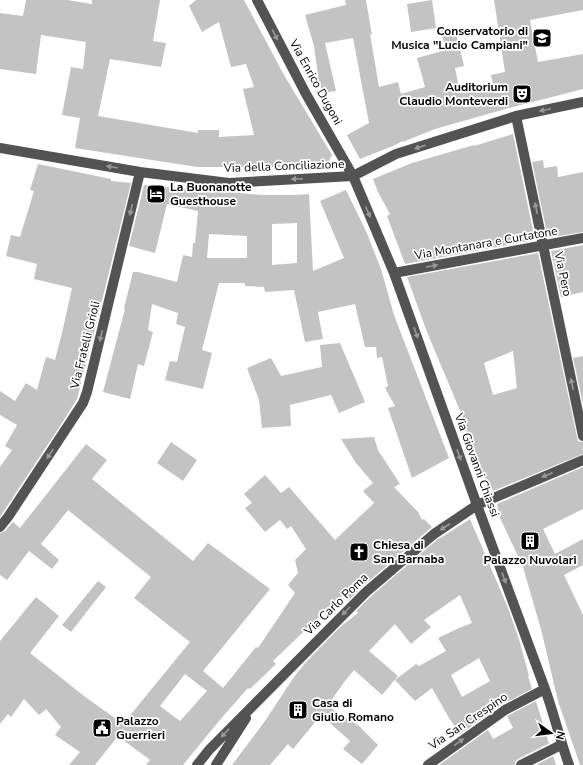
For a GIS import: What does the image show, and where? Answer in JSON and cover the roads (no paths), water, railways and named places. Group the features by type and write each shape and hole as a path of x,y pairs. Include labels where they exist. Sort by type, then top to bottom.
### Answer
{"street":[{"name":"Via Enrico Dugoni","path":"257,0 306,94 353,176"},
{"name":"Via della Conciliazione","path":"0,148 140,172 229,183 353,176 396,154 516,116 583,102"},
{"name":"Via Pero","path":"516,116 583,436"},
{"name":"Via Fratelli Grioli","path":"0,527 83,403 87,392 140,172"},
{"name":"Via Giovanni Chiassi","path":"353,176 394,273 554,714 561,744 569,765"},
{"name":"Via Montanara e Curtatone","path":"394,273 583,238"},
{"name":"Via Carlo Poma","path":"197,765 209,750 366,592 434,534 477,505 583,460"},
{"name":"Via San Crespino","path":"428,765 505,710 545,689"},
{"name":"Via Carlo Poma","path":"216,765 257,701"},
{"path":"521,765 561,744"}],"place":[{"name":"Conservatorio di Musica \"Lucio Campiani\"","path":"542,38"},
{"name":"Auditorium Claudio Monteverdi","path":"522,94"},
{"name":"La Buonanotte Guesthouse","path":"156,194"},
{"name":"Palazzo Nuvolari","path":"530,541"},
{"name":"Chiesa di San Barnaba","path":"359,552"},
{"name":"Casa di Giulio Romano","path":"298,710"},
{"name":"Palazzo Guerrieri","path":"102,728"}]}
